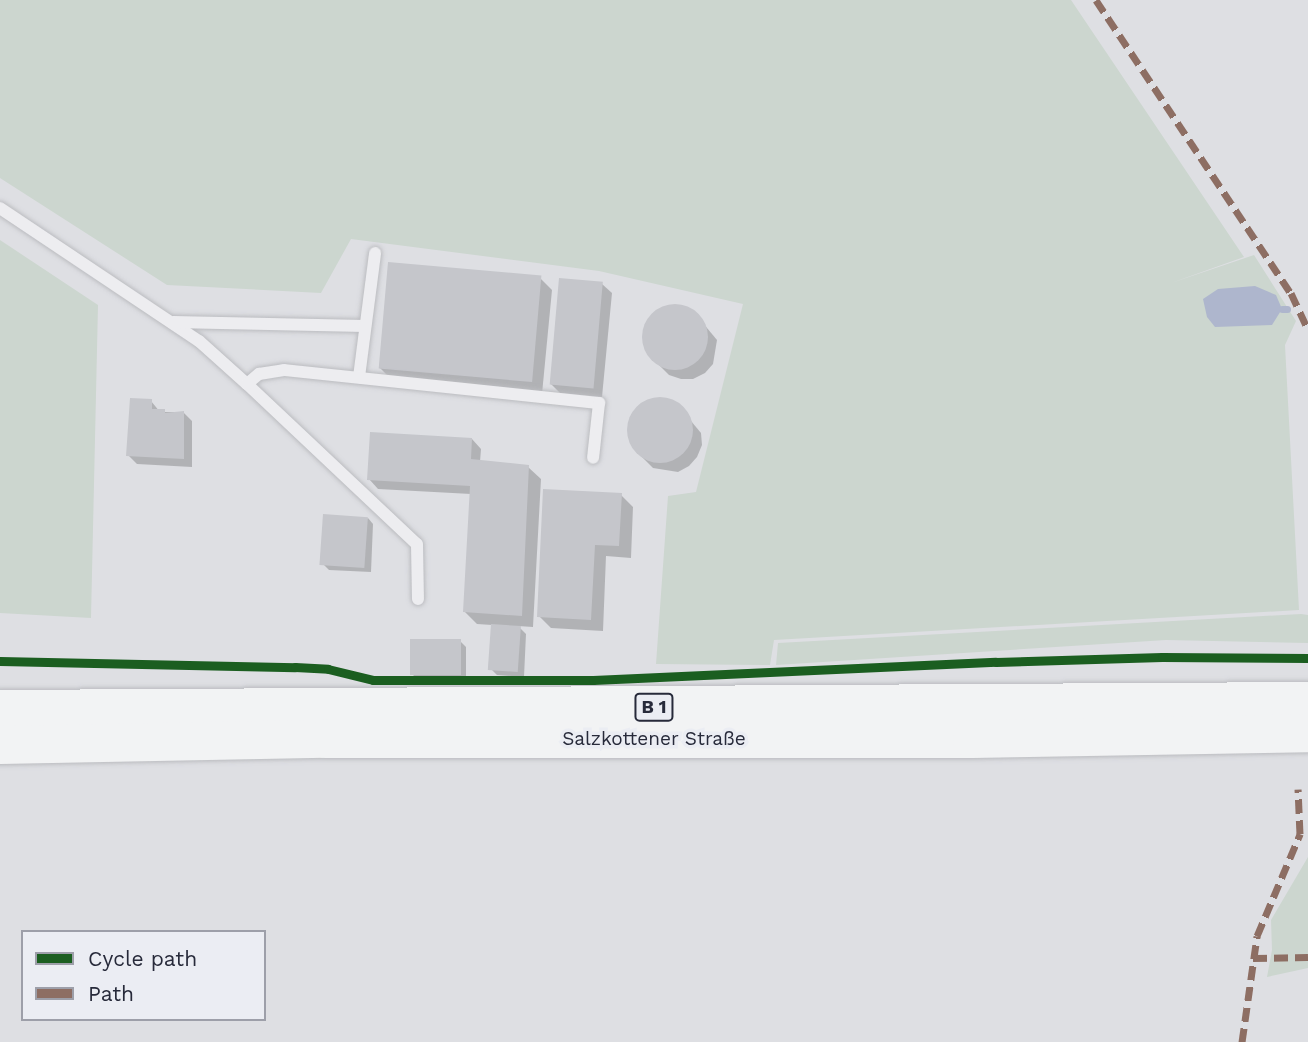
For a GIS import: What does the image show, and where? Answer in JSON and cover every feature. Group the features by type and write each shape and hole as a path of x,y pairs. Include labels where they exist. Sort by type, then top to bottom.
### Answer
{"highway":[{"name":"Salzkottener Straße","path":"0,709 1308,701"},
{"name":"Salzkottener Straße","path":"0,745 325,739 972,739 1308,733"}],"lane":[{"path":"0,208 199,341 247,384 417,544 418,599"},
{"path":"359,377 375,253"},
{"path":"173,323 365,326"},
{"path":"247,384 259,374 284,370 599,403 593,458"}],"shaded area":[{"path":"0,0 1071,0 1244,257 1171,283 1254,255 1296,321 1285,345 1299,610 774,640 770,665 656,664 668,496 696,492 743,304 599,271 351,239 321,293 167,285 0,178"},
{"path":"0,240 98,305 91,618 0,613"},
{"path":"1308,615 1308,643 1166,640 776,665 778,643"},
{"path":"1308,857 1308,968 1267,977 1272,950 1271,920"}],"water":[{"path":"1255,286 1276,295 1282,309 1272,325 1215,327 1207,317 1203,299 1218,289"}],"building":[{"path":"388,262 541,275 532,382 379,369"},
{"path":"559,278 603,282 594,388 550,385"},
{"path":"668,304 682,304 694,309 703,318 708,337 706,350 699,361 682,370 668,370 656,365 647,356 642,344 642,330 647,318 656,309"},
{"path":"653,397 667,397 679,402 688,411 693,430 691,443 684,454 667,463 653,463 641,458 632,449 627,437 627,423 632,411 641,402"},
{"path":"130,398 152,399 152,409 165,409 165,413 184,411 184,459 126,456"},
{"path":"370,432 472,438 471,459 529,465 522,616 463,612 470,486 367,480"},
{"path":"543,489 622,493 619,546 595,545 591,620 537,617"},
{"path":"323,514 368,517 364,568 319,565"},
{"path":"491,624 521,626 518,672 488,670"},
{"path":"410,639 461,639 461,675 410,675"}],"waterway":[{"path":"1282,309 1287,309"}],"marked path":[{"path":"1096,0 1291,293 1308,329"},
{"path":"1242,1042 1257,936 1300,834 1298,789"},
{"path":"1253,958 1308,957"}],"cycle path":[{"path":"0,661 295,667 328,669 373,680 593,680 996,662 1162,657 1308,658"}]}
